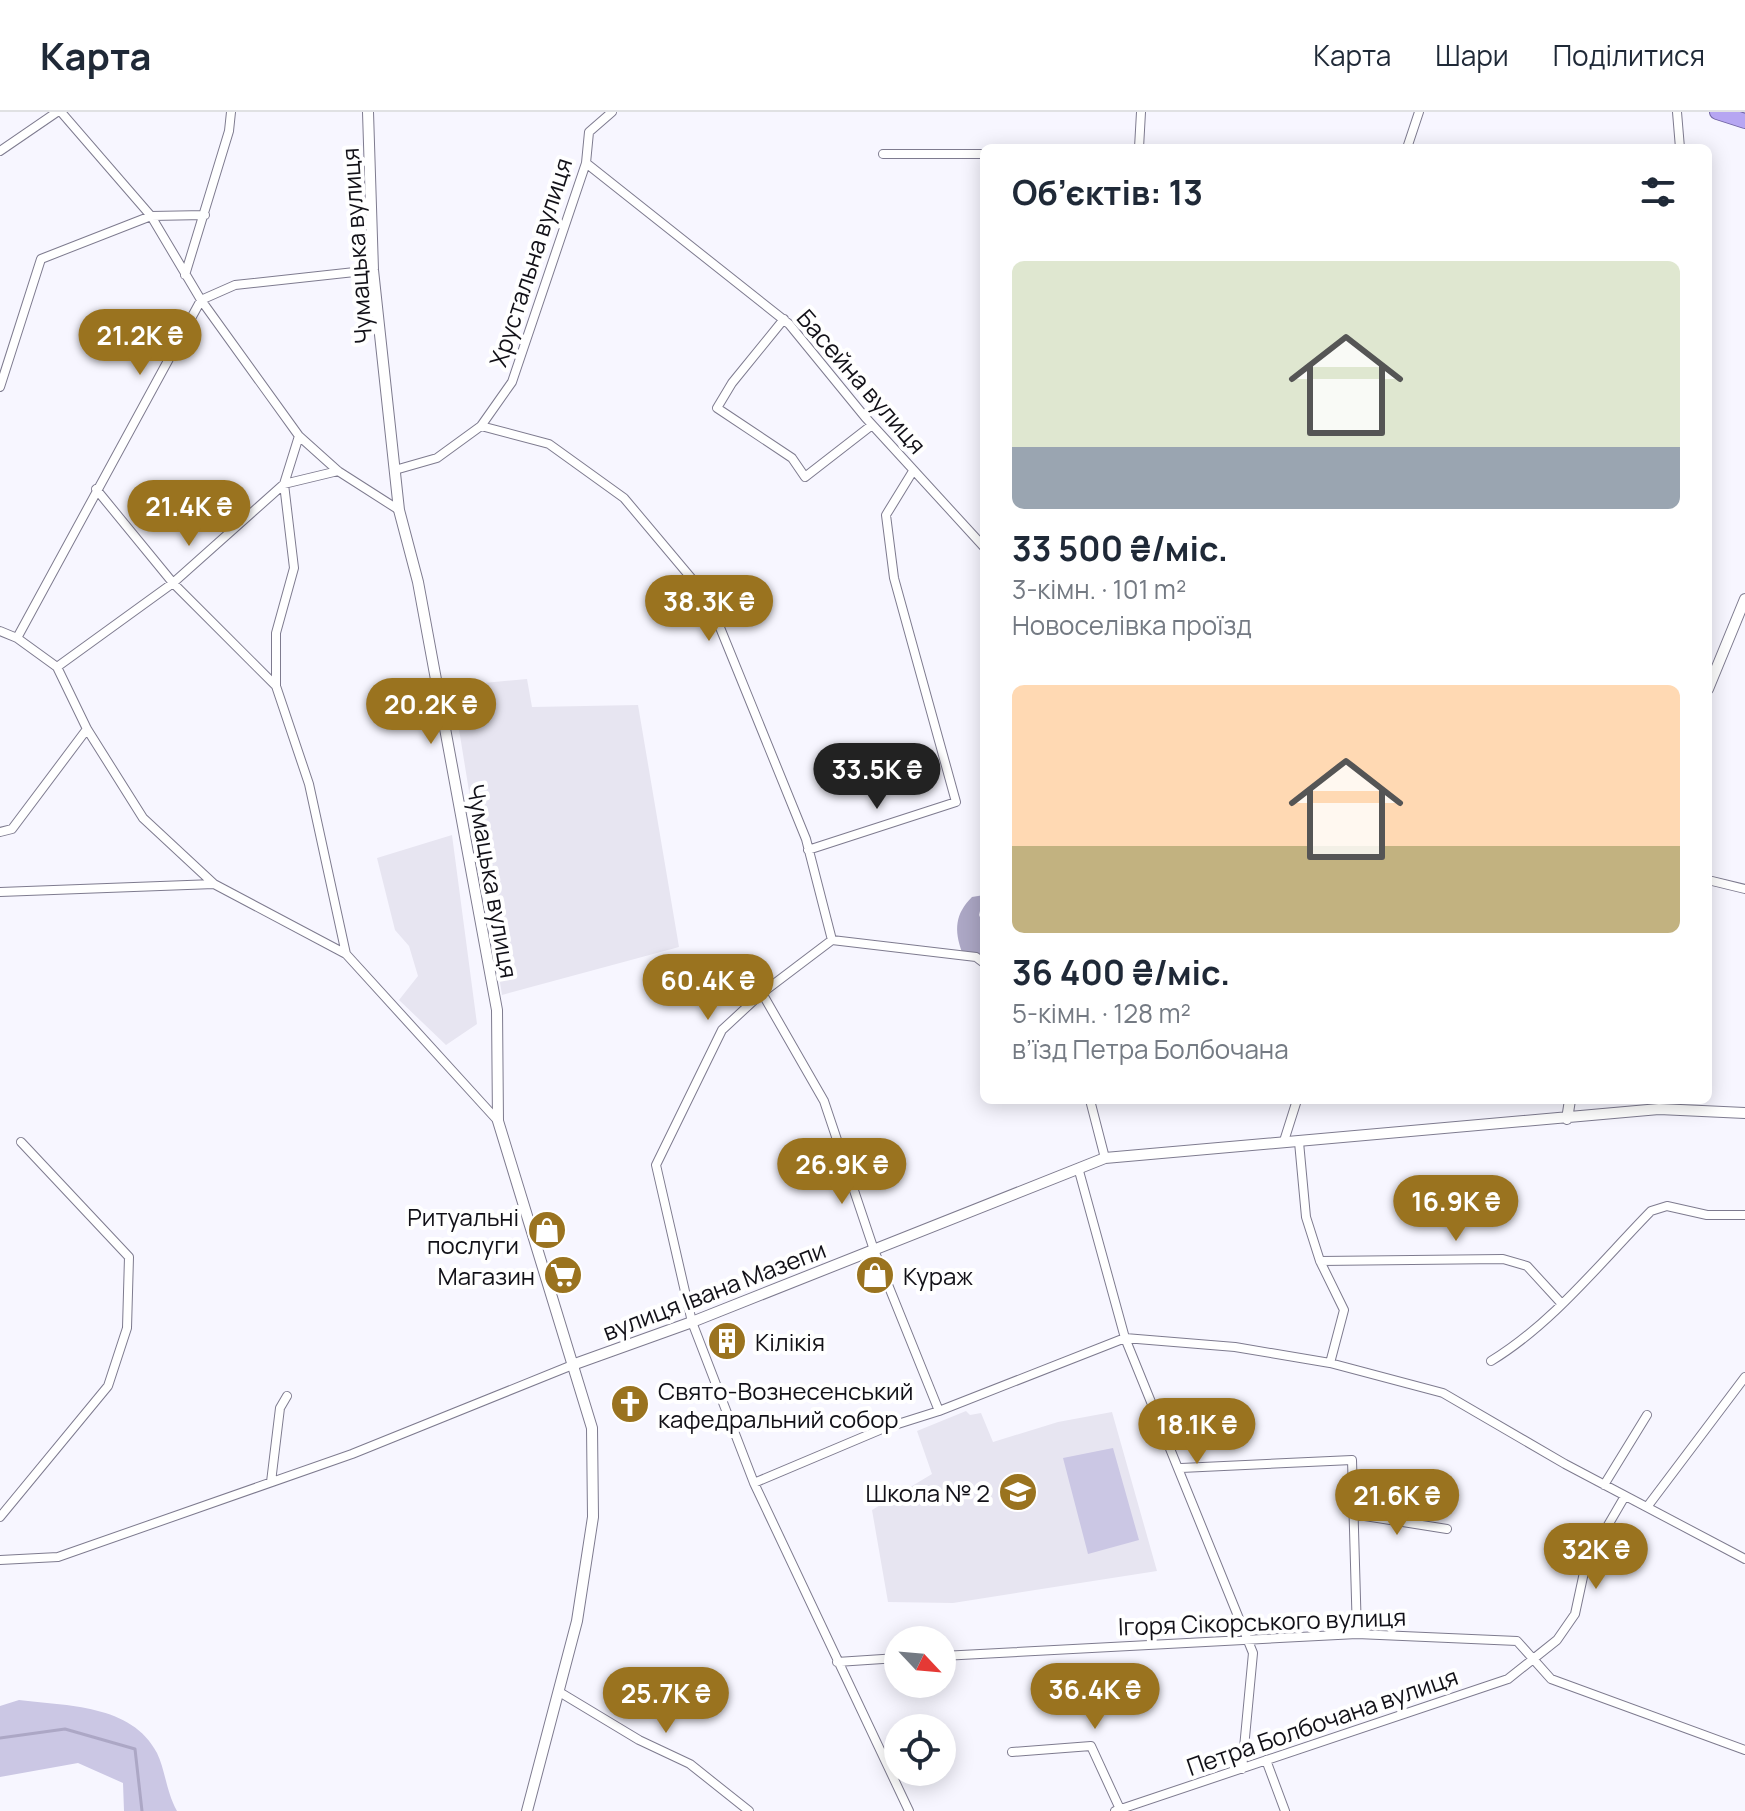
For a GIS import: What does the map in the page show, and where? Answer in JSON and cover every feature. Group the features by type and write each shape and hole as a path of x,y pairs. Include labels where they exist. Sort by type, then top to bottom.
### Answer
{"highway":[{"path":"1717,112 1745,121"}],"street":[{"path":"0,151 59,112 151,216 201,300 299,436 338,471 399,510"},
{"path":"185,275 229,131 231,112"},
{"name":"Чумацька вулиця","path":"368,112 373,270 399,510 418,582 497,1010 498,1121 575,1364 592,1428 593,1517 577,1621 561,1693 527,1811"},
{"name":"Хрустальна вулиця","path":"395,470 437,458 481,426 512,382 586,163 589,132 612,112"},
{"path":"1139,144 1141,112"},
{"path":"1408,144 1419,112"},
{"path":"1677,112 1680,144"},
{"path":"883,154 980,154"},
{"name":"Басейна вулиця","path":"586,163 784,319 872,425 980,543"},
{"path":"0,387 41,259 151,216 205,215"},
{"path":"17,638 201,300 235,285 373,270"},
{"path":"784,319 732,383 717,408 792,458 805,477 872,425"},
{"path":"481,426 549,444 624,498 708,598 808,850 832,940"},
{"path":"299,436 284,484 294,568 276,633 276,686 309,784 346,954"},
{"path":"57,667 173,583 284,484 338,471"},
{"path":"808,850 956,802 894,578 886,515 913,471"},
{"path":"96,489 173,583 276,686"},
{"path":"1712,679 1745,599"},
{"path":"0,631 17,638 57,667 87,729 143,818 214,884 346,954 498,1121"},
{"path":"0,832 12,829 87,729"},
{"path":"1712,881 1745,889"},
{"path":"0,892 214,884"},
{"path":"909,1811 754,1483 692,1322 656,1165 722,1030 762,993 832,940 976,957 980,960"},
{"path":"762,993 824,1101 874,1250 939,1411"},
{"path":"1091,1104 1105,1158"},
{"path":"1284,1141 1296,1104"},
{"path":"1567,1119 1569,1104"},
{"name":"вулиця Івана Мазепи","path":"0,1560 58,1557 352,1454 575,1364 692,1322 1079,1171 1105,1158 1659,1109 1743,1114"},
{"path":"0,1517 108,1386 127,1328 129,1257 21,1142"},
{"path":"1299,1142 1306,1217 1320,1261 1344,1310 1330,1363"},
{"path":"1079,1171 1125,1338 1181,1468 1253,1653 1242,1769"},
{"path":"1491,1361 1512,1348 1561,1303 1651,1211 1667,1206 1707,1215 1745,1215"},
{"path":"1320,1261 1503,1259 1527,1266 1561,1303"},
{"path":"754,1483 882,1429 939,1411 1125,1338 1235,1347 1330,1363 1443,1393 1604,1485 1745,1559"},
{"path":"1647,1507 1745,1377"},
{"path":"271,1482 280,1408 287,1396"},
{"path":"1604,1485 1647,1415"},
{"path":"1181,1468 1352,1460 1357,1634"},
{"name":"Петра Болбочана вулиця","path":"1118,1810 1508,1679 1557,1640 1575,1614 1586,1563 1625,1496"},
{"path":"1352,1514 1447,1529"},
{"name":"Ігоря Сікорського вулиця","path":"956,1655 1246,1637 1357,1634 1517,1641 1535,1657 1551,1679 1745,1750"},
{"path":"837,1662 884,1659"},
{"path":"561,1693 639,1740 690,1764 749,1811"},
{"path":"1012,1752 1091,1746 1118,1810"},
{"path":"1266,1760 1285,1811"}],"shaded area":[{"path":"527,679 532,707 638,705 679,947 502,995 452,686"},
{"path":"452,835 477,1024 446,1045 399,1000 418,976 409,946 395,930 377,858"},
{"path":"980,896 980,954 962,952 958,937 959,916 972,897"},
{"name":"Школа № 2","path":"966,1411 970,1415 981,1413 993,1442 1058,1422 1112,1412 1157,1571 953,1603 888,1602 872,1510 932,1474 917,1431"},
{"path":"1113,1448 1139,1540 1088,1554 1063,1458"},
{"path":"19,1700 96,1710 132,1725 146,1737 157,1753 177,1811 124,1811 123,1783 78,1763 0,1777 0,1706"}],"waterway":[{"path":"0,1738 65,1729 135,1749 142,1811"}],"place":[{"name":"Ритуальні послуги","path":"547,1230"},
{"name":"Магазин","path":"563,1275"},
{"name":"Кураж","path":"875,1275"},
{"name":"Кілікія","path":"727,1341"},
{"name":"Свято-Вознесенський кафедральний собор","path":"630,1404"},
{"name":"Школа № 2","path":"1018,1492"}]}
